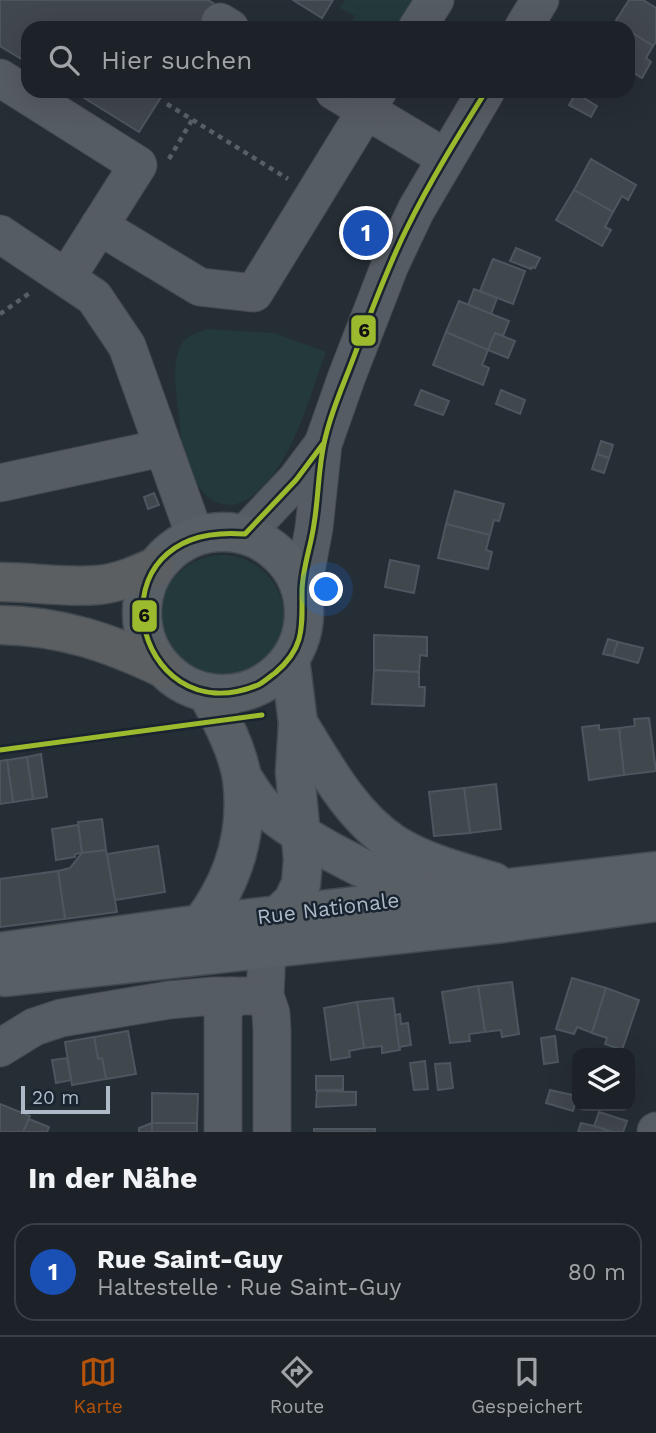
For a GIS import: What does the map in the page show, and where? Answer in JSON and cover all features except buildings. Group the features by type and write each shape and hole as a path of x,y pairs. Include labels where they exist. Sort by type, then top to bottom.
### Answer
{"highway":[{"path":"0,582 100,585 155,567"},
{"path":"0,625 77,634 130,652 163,668"}],"main road":[{"path":"219,531 245,534 264,542 281,556 293,572 302,592 304,615 301,638 290,659 274,676 254,688 231,694 207,693 191,688 163,668 150,650 143,629 141,608 146,587 155,567 173,548 195,536 219,531"},
{"path":"229,954 281,914 293,901 300,884 303,860 295,772 298,723 290,659"},
{"path":"201,924 222,894 239,852 242,827 242,777 228,732 207,693"},
{"path":"298,723 327,769 375,830 395,844 506,905"},
{"path":"242,777 262,806 300,832 376,874 426,897"},
{"name":"Rue Nationale","path":"0,977 267,949 506,905 656,871"},
{"name":"Rue Nationale","path":"0,952 426,897 506,905 656,902"}],"street":[{"path":"422,21 435,0"},
{"path":"527,21 540,0"},
{"path":"0,78 21,91"},
{"path":"32,98 138,165 67,277"},
{"path":"302,592 314,528 323,444 390,265 415,210 482,98"},
{"path":"99,226 200,287 254,293 372,101 446,158"},
{"path":"0,234 94,297 127,346 195,536"},
{"path":"245,534 296,480 323,444"},
{"path":"0,483 162,448"},
{"path":"223,1132 223,1013 248,996 267,949"},
{"path":"0,1048 34,1027 61,1018 169,1000 248,996 271,1013 272,1132"}],"path":[{"path":"167,104 314,195"}],"green space":[{"path":"345,0 424,0 410,21 352,21 355,16 340,8"},
{"path":"207,329 274,333 326,352 306,409 280,465 255,494 229,505 218,503 199,488 187,463 181,440 175,378 177,356 187,338"},
{"path":"222,555 246,560 266,573 279,593 284,617 279,641 266,661 246,674 222,679 198,674 178,661 165,641 160,617 165,593 178,573 198,560"}],"transit line":[{"name":"6","path":"323,444 296,480 245,534 194,539 161,559 145,590 144,624 156,657 180,682 215,693 258,685 285,664 297,646 301,626 303,575 314,524 321,457 332,414 400,243 435,176 482,98"},
{"name":"6","path":"0,750 262,715"}],"place":[{"name":"Rue Saint-Guy","path":"366,233"}]}
